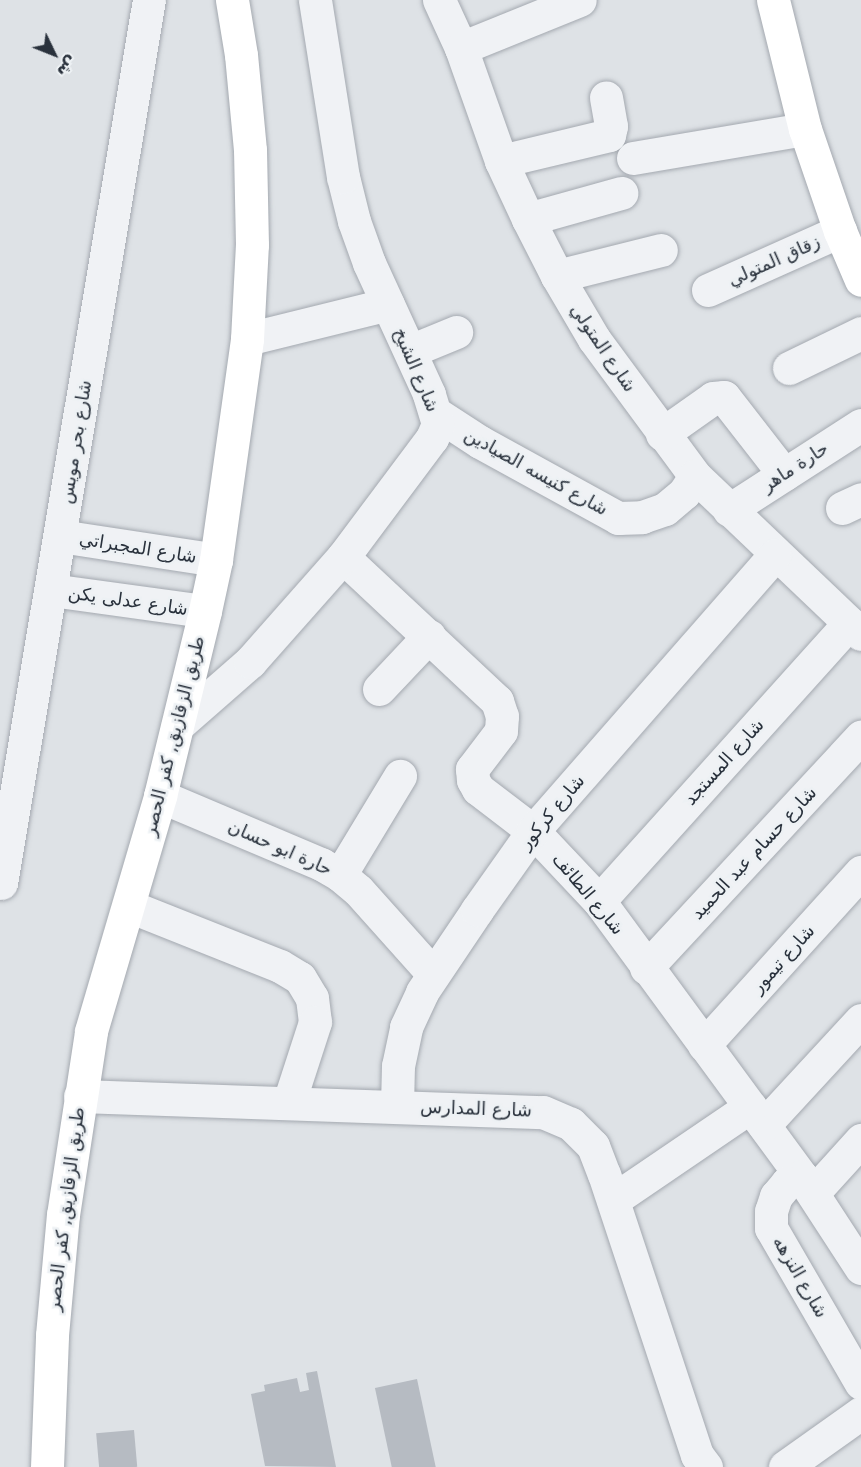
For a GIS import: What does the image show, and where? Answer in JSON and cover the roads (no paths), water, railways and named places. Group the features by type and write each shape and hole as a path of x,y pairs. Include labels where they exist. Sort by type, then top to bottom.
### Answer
{"main road":[{"name":"طريق الزقازيق, كفر الحصر","path":"47,1467 53,1324 63,1215 91,1031 160,796 205,611 216,560 247,339 252,244 250,150 241,55 232,0"},
{"path":"773,0 805,129 840,231 861,280"}],"street":[{"name":"شارع بحر مويس","path":"1,884 149,0"},
{"name":"شارع الشيخ","path":"178,725 250,662 343,557 432,438 438,424 410,351 369,263 343,177 315,0"},
{"name":"شارع المتولي","path":"439,0 461,48 501,161 557,276 594,339 695,476 775,555 855,628"},
{"path":"461,48 580,0"},
{"path":"501,161 609,135 611,126 606,98"},
{"path":"633,158 805,129"},
{"path":"528,219 621,193"},
{"name":"زقاق المتولي","path":"708,290 840,231"},
{"path":"557,276 661,250"},
{"path":"247,339 388,304"},
{"path":"410,351 456,332"},
{"path":"789,368 861,333"},
{"path":"662,434 713,398 724,397 784,474"},
{"name":"شارع كنيسه الصيادين","path":"436,414 480,442 618,518 642,517 665,509 684,494 695,476"},
{"name":"حارة ماهر","path":"729,510 861,425"},
{"name":"شارع المجبراتي","path":"60,536 216,560"},
{"name":"شارع كركور","path":"397,1106 398,1066 406,1027 434,974 533,831 775,555"},
{"name":"شارع الطائف","path":"343,557 497,701 502,716 501,731 477,760 472,769 472,780 478,789 533,831 599,901 646,968 757,1116 813,1182 861,1268"},
{"name":"شارع عدلى يكن","path":"51,590 205,611"},
{"name":"شارع المستجد","path":"599,901 855,628"},
{"path":"379,689 429,636"},
{"name":"شارع حسام عبد الحميد","path":"646,968 861,738"},
{"path":"340,875 400,776"},
{"name":"حارة ابو حسان","path":"160,796 321,864 340,875 358,890 434,974"},
{"name":"شارع تيمور","path":"704,1045 861,872"},
{"path":"129,906 280,966 300,978 312,998 315,1022 289,1102"},
{"path":"613,1200 757,1116 861,1020"},
{"name":"شارع المدارس","path":"80,1095 543,1112 571,1124 593,1146 697,1455 706,1467"},
{"path":"813,1182 861,1140"},
{"path":"813,1182 861,1167"},
{"name":"شارع النزهه","path":"813,1182 787,1183 776,1196 771,1211 771,1228 861,1383"},
{"path":"785,1467 861,1413"}]}
